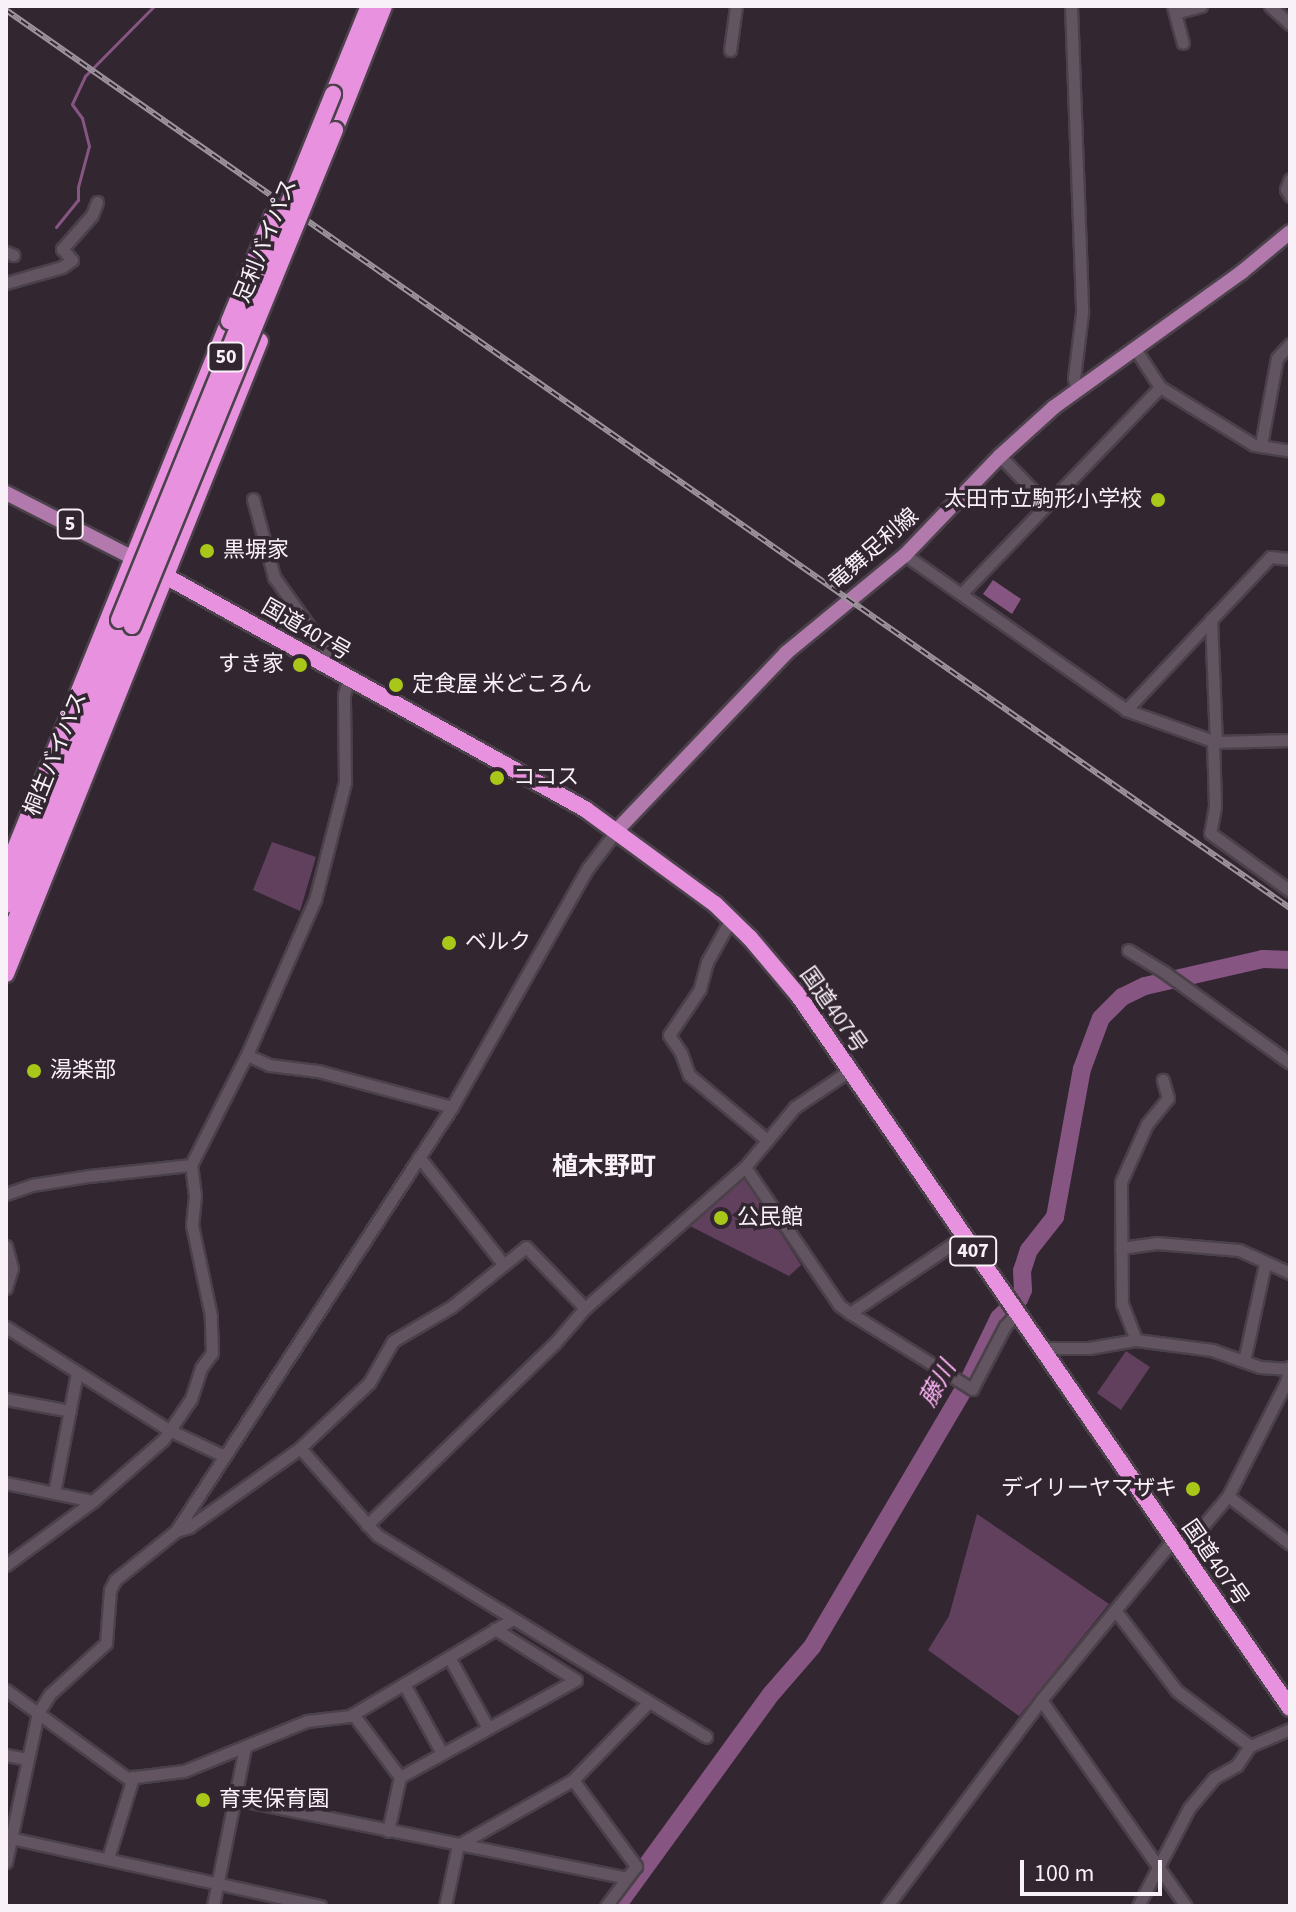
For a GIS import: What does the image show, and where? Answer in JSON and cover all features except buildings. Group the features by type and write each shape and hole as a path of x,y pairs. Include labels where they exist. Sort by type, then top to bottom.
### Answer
{"highway":[{"name":"足利バイパス","path":"125,623 369,6"},
{"name":"足利バイパス","path":"125,623 335,130 384,6"},
{"name":"50","path":"6,871 226,328 301,151 333,94"},
{"name":"50","path":"6,974 331,164 335,130"},
{"name":"国道407号","path":"133,558 585,809 617,830 731,919 780,971 1290,1708"},
{"name":"桐生バイパス","path":"6,905 125,623"},
{"name":"桐生バイパス","path":"6,944 125,623"}],"main road":[{"name":"竜舞足利線","path":"617,830 788,650 905,555 1000,456 1077,389 1242,272 1290,232"},
{"name":"5","path":"6,493 133,558"}],"street":[{"path":"730,50 736,6"},
{"path":"1071,6 1082,313 1074,378 1077,389"},
{"path":"1183,43 1174,10 1201,6"},
{"path":"1270,6 1290,24"},
{"path":"1290,179 1286,189 1290,196"},
{"path":"6,283 62,267 72,260 62,249 92,215 97,202"},
{"path":"1261,445 1277,358 1290,344"},
{"path":"1134,347 1160,387 1254,445 1290,451"},
{"path":"961,594 1160,387"},
{"path":"1000,456 1046,504"},
{"path":"6,1565 93,1501 163,1440 191,1399 201,1368 214,1346 211,1316 192,1225 195,1196 191,1165 247,1055 306,923 333,835 347,762 343,677 274,577 253,499"},
{"path":"905,555 1126,710 1215,742 1290,740"},
{"path":"1126,710 1270,557 1290,559"},
{"path":"1211,619 1215,806 1210,833 1290,891"},
{"path":"6,1862 8,1837 38,1713 50,1694 106,1643 110,1590 115,1580 176,1531 452,1107 588,868 617,830"},
{"path":"731,919 707,962 700,989 669,1035 681,1053 689,1075 767,1140"},
{"path":"1128,950 1164,972 1290,1063"},
{"path":"247,1055 269,1065 318,1071 452,1107"},
{"path":"367,1525 554,1344 585,1308 745,1167 795,1107 849,1071"},
{"path":"1136,1340 1122,1304 1121,1182 1147,1124 1168,1098 1163,1080"},
{"path":"419,1157 504,1265"},
{"path":"6,1194 32,1185 89,1176 191,1165"},
{"path":"745,1167 839,1305 972,1389 1005,1326 1016,1314"},
{"path":"850,1313 963,1237"},
{"path":"1121,1248 1157,1243 1227,1248 1245,1251 1265,1264 1290,1273"},
{"path":"6,1246 12,1268 6,1288"},
{"path":"176,1531 189,1527 300,1448 369,1383 393,1341 451,1307 526,1247 585,1308"},
{"path":"1244,1361 1265,1264"},
{"path":"6,1327 169,1430 224,1456"},
{"path":"888,1905 1041,1700 1115,1610 1228,1496 1290,1368 1260,1367 1212,1350 1136,1340 1089,1348 1039,1348"},
{"path":"54,1493 77,1372"},
{"path":"6,1399 70,1411"},
{"path":"300,1448 377,1535 706,1737"},
{"path":"6,1483 93,1501"},
{"path":"1228,1496 1290,1544"},
{"path":"1115,1610 1177,1691 1250,1746"},
{"path":"6,1690 127,1778 184,1771 307,1721 353,1714 513,1619"},
{"path":"388,1831 400,1777 576,1680 495,1629"},
{"path":"449,1657 488,1728"},
{"path":"404,1684 442,1753"},
{"path":"1041,1700 1186,1906"},
{"path":"445,1906 458,1845 573,1780 648,1703"},
{"path":"353,1714 400,1777"},
{"path":"1138,1906 1189,1808 1214,1778 1237,1765 1250,1746 1290,1729"},
{"path":"213,1906 245,1748"},
{"path":"6,1755 27,1759"},
{"path":"108,1858 133,1777"},
{"path":"573,1780 636,1866 606,1906"},
{"path":"236,1799 627,1878"},
{"path":"8,1837 321,1906"}],"shaded area":[{"path":"993,580 1021,599 1012,614 983,594"},
{"path":"272,842 316,857 300,911 253,890"},
{"path":"745,1178 801,1265 789,1276 686,1224"},
{"path":"1126,1351 1150,1367 1121,1410 1097,1393"},
{"path":"977,1514 1109,1604 1019,1716 928,1650 949,1616"}],"waterway":[{"path":"56,227 78,200 78,187 89,146 82,118 72,104 85,76 154,6"},
{"name":"藤川","path":"617,1906 772,1693 812,1647 968,1382 999,1318 1019,1299 1023,1290 1022,1271 1029,1250 1055,1217 1082,1069 1101,1018 1122,997 1145,986 1263,959 1290,960"}],"railway":[{"path":"6,10 1290,908"}],"place":[{"name":"太田市立駒形小学校","path":"1158,500"},
{"name":"黒塀家","path":"207,551"},
{"name":"すき家","path":"300,665"},
{"name":"定食屋 米どころん","path":"396,685"},
{"name":"ココス","path":"497,778"},
{"name":"ベルク","path":"449,943"},
{"name":"湯楽部","path":"34,1071"},
{"name":"公民館","path":"721,1218"},
{"name":"デイリーヤマザキ","path":"1193,1489"},
{"name":"育実保育園","path":"203,1800"}],"district":[{"name":"植木野町","path":"604,1167"}]}
